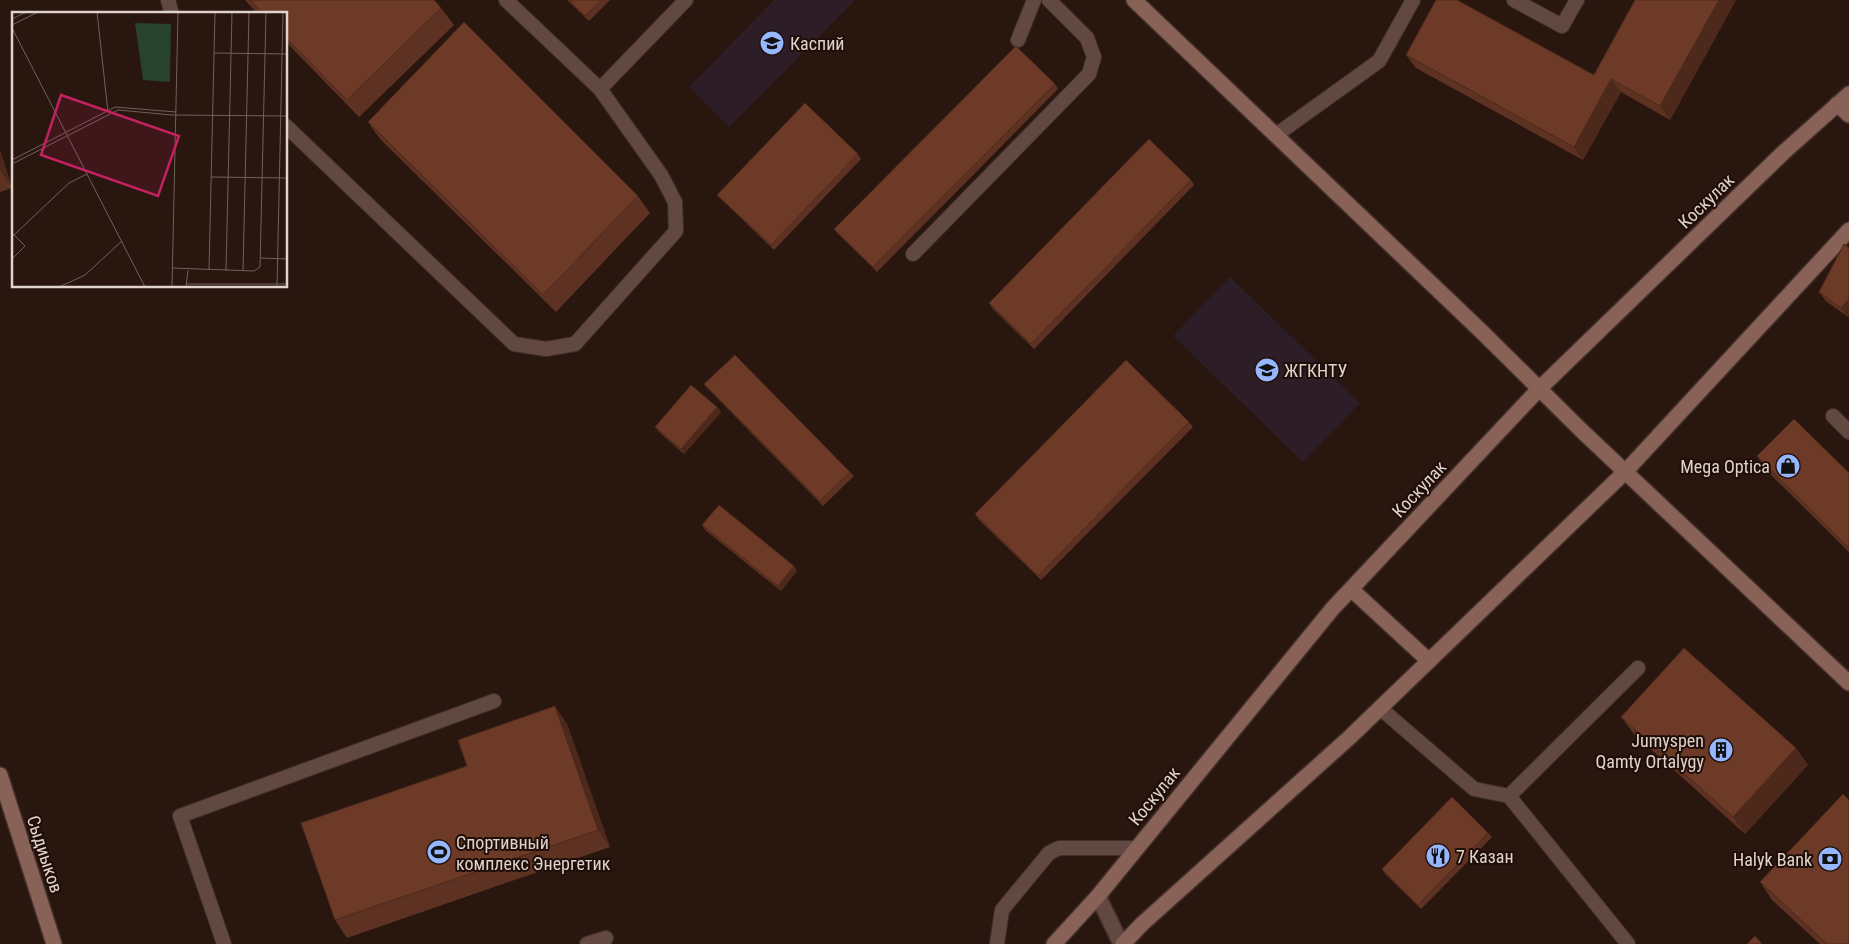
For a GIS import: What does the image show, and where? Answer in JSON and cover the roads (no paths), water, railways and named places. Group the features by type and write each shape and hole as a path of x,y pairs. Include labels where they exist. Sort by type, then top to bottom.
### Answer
{"street":[{"path":"1134,0 1482,332 1625,472 1849,683"},
{"name":"Коскулак","path":"1054,944 1098,896 1351,588 1539,389 1777,159 1849,94"},
{"path":"1838,104 1849,115"},
{"path":"1098,896 1122,944 1380,708 1625,472 1849,230"},
{"path":"1351,588 1429,661"},
{"name":"Сыдиыков","path":"0,775 54,944"}],"lane":[{"path":"288,128 514,344 546,349 574,344 676,231 675,202 661,175 600,89 506,0"},
{"path":"600,89 686,0"},
{"path":"1018,40 1034,0"},
{"path":"913,254 1089,74 1094,57 1087,38 1049,0"},
{"path":"1276,135 1380,60 1414,0"},
{"path":"1514,0 1562,26 1577,0"},
{"path":"1833,416 1849,432"},
{"path":"1509,796 1638,668"},
{"path":"224,944 180,816 494,701"},
{"path":"1380,708 1474,789 1509,796 1628,944"},
{"path":"998,944 1002,910 1049,853 1059,848 1136,848"},
{"path":"587,944 606,938"}],"place":[{"name":"Каспий","path":"772,43"},
{"name":"ЖГКНТУ","path":"1267,370"},
{"name":"Mega Optica","path":"1788,466"},
{"name":"Jumyspen Qamty Ortalygy","path":"1721,750"},
{"name":"Спортивный комплекс Энергетик","path":"439,852"},
{"name":"7 Казан","path":"1438,856"},
{"name":"Halyk Bank","path":"1830,859"}]}
